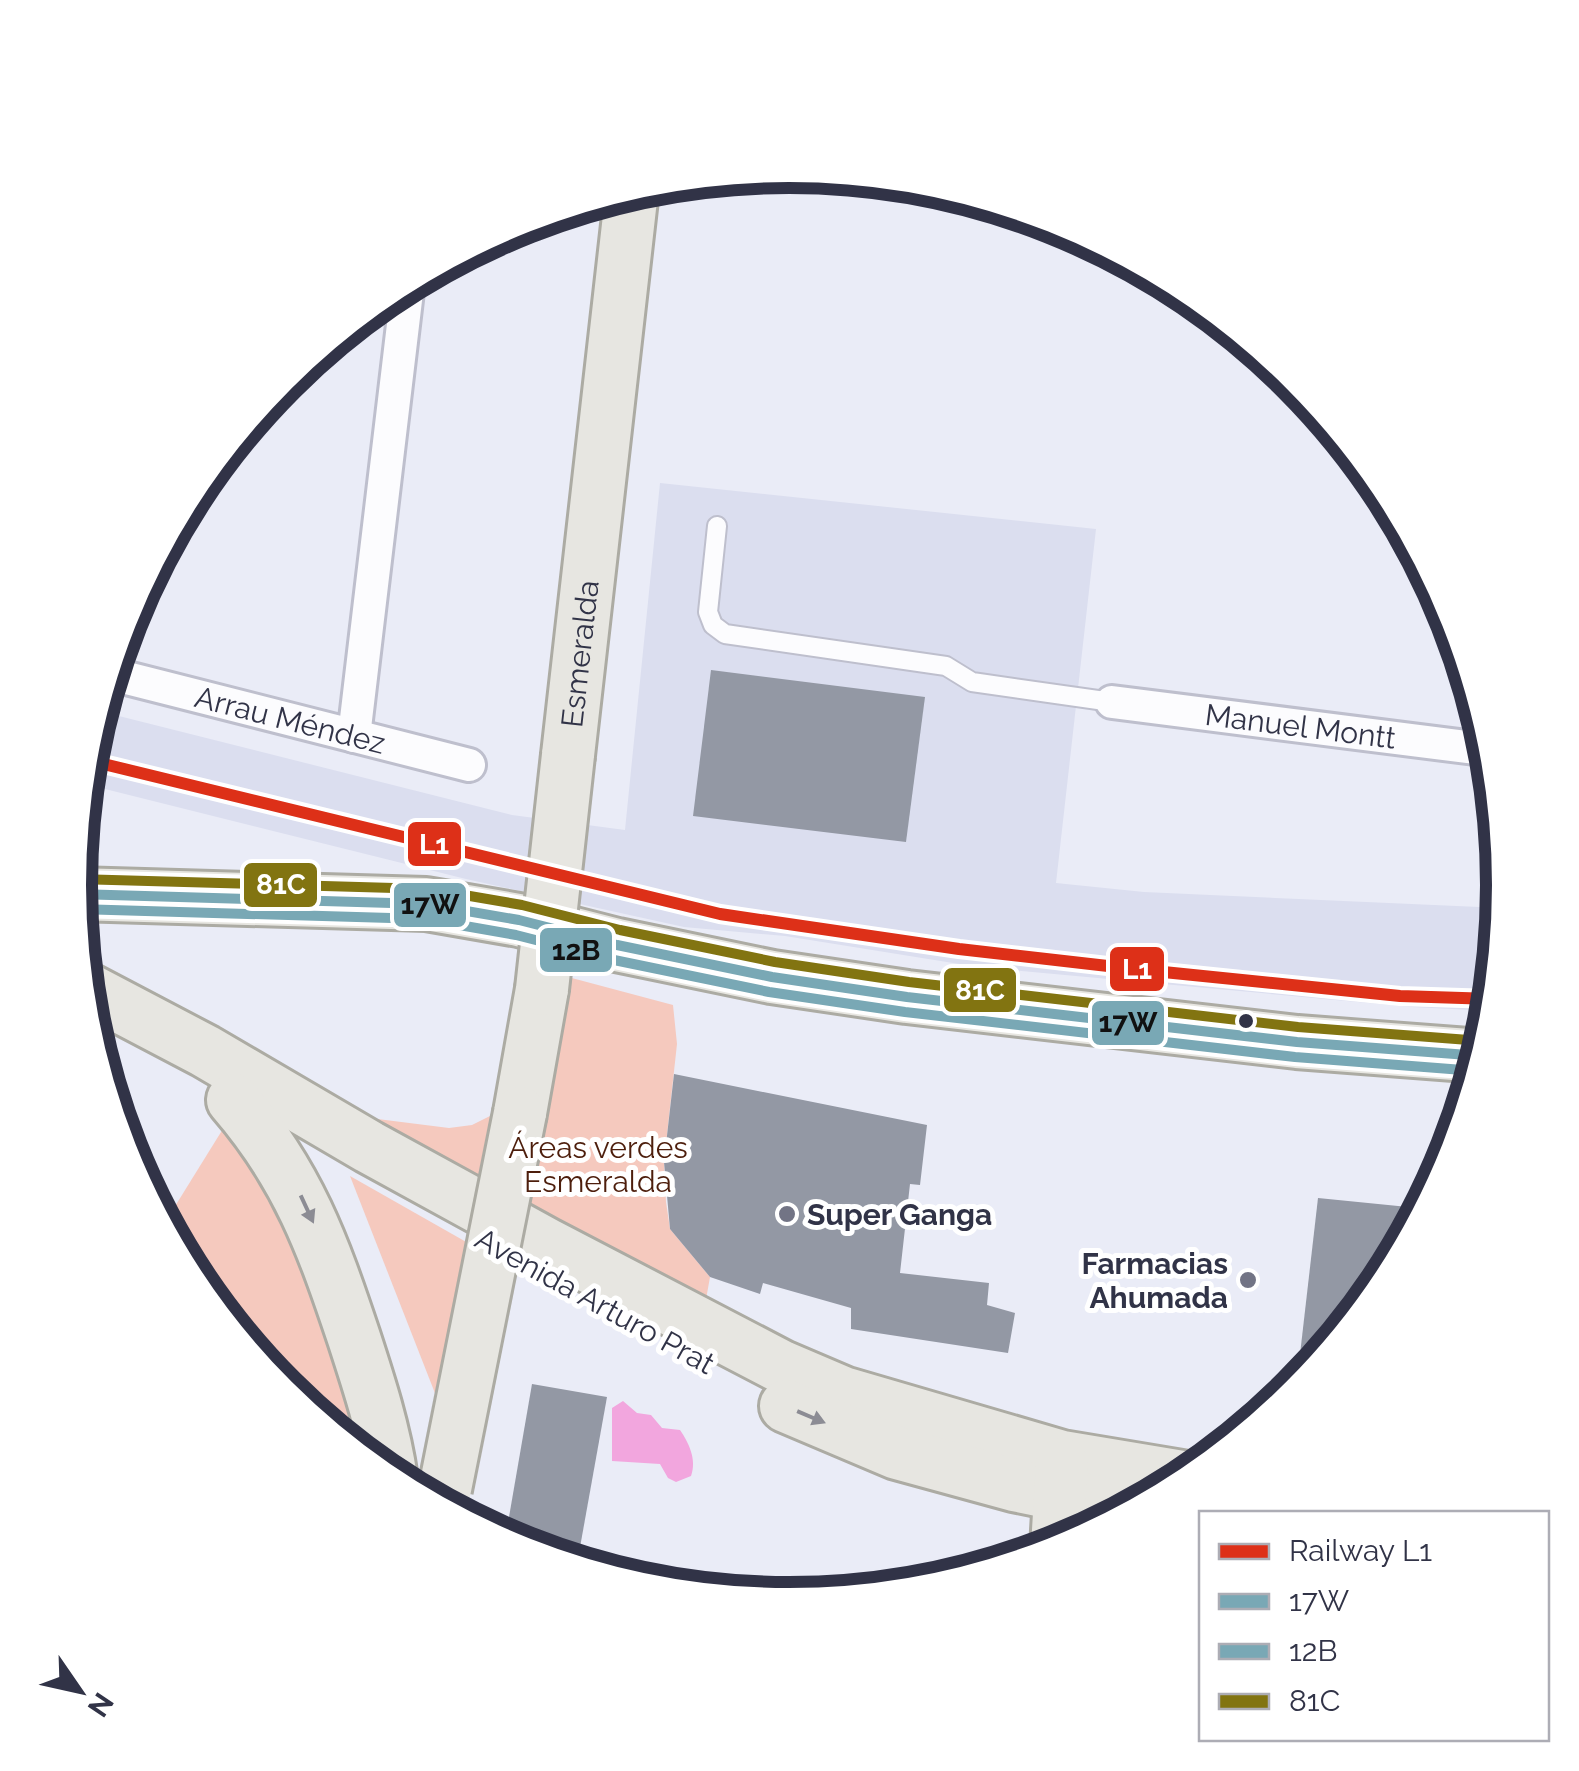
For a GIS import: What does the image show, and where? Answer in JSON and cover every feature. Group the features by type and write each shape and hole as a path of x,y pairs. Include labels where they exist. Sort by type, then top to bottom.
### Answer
{"main road":[{"name":"Esmeralda","path":"445,1491 542,988 630,207"},
{"path":"92,894 426,904 519,920 734,969 887,994 1313,1044 1465,1055"},
{"path":"102,999 230,1082 280,1161 310,1214 358,1350 388,1454"},
{"name":"Avenida Arturo Prat","path":"108,1030 230,1082 777,1402 897,1453 1061,1476 1157,1478"},
{"path":"1058,1528 1061,1476"},
{"name":"Avenida Arturo Prat","path":"1061,1476 1115,1502"}],"street":[{"path":"354,736 406,304"},
{"name":"Arrau Méndez","path":"124,678 469,766"},
{"name":"Manuel Montt","path":"1112,702 1472,748"}],"lane":[{"path":"716,526 708,612 713,625 725,634 946,666 972,682 1112,702"}],"shaded area":[{"path":"660,483 1096,529 1056,883 1144,892 1486,907 1475,1010 978,967 785,936 684,927 466,879 99,788 114,715 512,815 625,830"},
{"path":"623,1401 637,1413 651,1415 662,1428 680,1430 691,1452 691,1476 676,1482 668,1478 660,1464 612,1461 612,1408"}],"green space":[{"name":"Áreas verdes Esmeralda","path":"568,977 673,1005 677,1044 664,1162 666,1202 670,1229 710,1277 705,1305 539,1209 377,1148 306,1110 449,1128 472,1125 496,1113"},
{"path":"226,1124 269,1175 365,1438 330,1410 265,1345 210,1273 173,1210"},
{"path":"350,1176 468,1243 440,1406"}],"building":[{"path":"711,670 925,697 906,842 693,816"},
{"name":"Super Ganga","path":"674,1074 927,1125 920,1185 910,1184 900,1273 989,1283 987,1305 1015,1313 1008,1353 851,1329 851,1308 763,1283 760,1294 710,1277 670,1229 664,1162"},
{"path":"1318,1198 1408,1207 1369,1273 1299,1360"},
{"path":"532,1384 607,1397 579,1550 508,1523"}],"rail line":[{"name":"L1","path":"104,764 720,914 959,949 1134,969 1400,996 1477,998"}],"transit line":[{"name":"81C","path":"92,879 429,889 522,905 775,962 909,982 1298,1027 1469,1040"},
{"name":"17W","path":"92,894 426,904 519,920 772,977 907,997 1297,1042 1465,1055"},
{"name":"12B","path":"93,909 425,919 516,935 769,992 905,1012 1295,1057 1462,1070"}],"place":[{"name":"Super Ganga","path":"787,1214"},
{"name":"Farmacias Ahumada","path":"1248,1280"}]}
